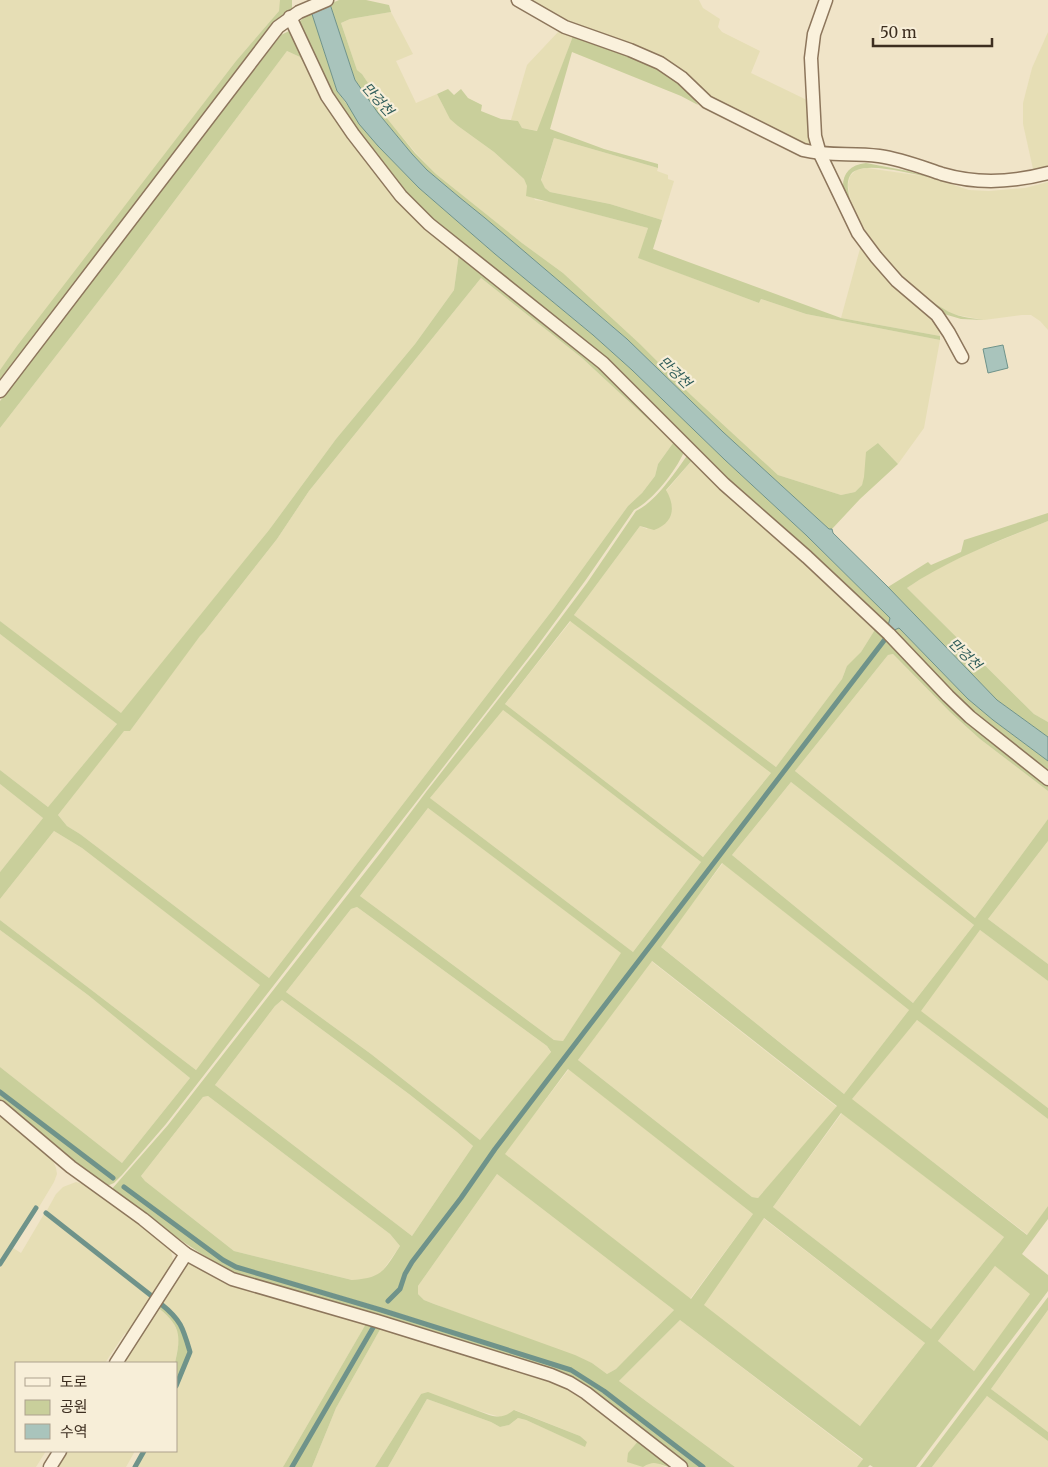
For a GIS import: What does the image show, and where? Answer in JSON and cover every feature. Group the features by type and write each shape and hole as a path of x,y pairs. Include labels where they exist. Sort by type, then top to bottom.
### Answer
{"street":[{"path":"0,391 278,28 297,9 327,0"},
{"path":"518,0 565,27 630,50 660,63 682,78 707,102 803,150 820,154 878,155 912,163 962,179 1006,180 1048,173"},
{"path":"826,0 814,34 811,58 815,136 820,154 858,233 897,281 937,316 962,357"},
{"path":"297,9 332,104 401,196 428,224 603,363 724,484 807,557 889,634 970,717 1048,780"},
{"path":"0,1107 72,1167 143,1219 186,1254 232,1279 377,1321 564,1380 586,1393 680,1467"},
{"path":"117,1362 186,1254"},
{"path":"50,1467 59,1452"}],"shaded area":[{"path":"0,0 280,0 281,2 279,11 236,61 0,370"},
{"path":"524,0 699,0 703,8 720,19 718,27 722,32 760,51 751,73 811,102 811,145 808,147 714,99 660,56 568,24"},
{"path":"391,12 413,54 396,61 416,103 437,94 446,111 458,126 494,152 524,179 535,200 550,202 648,228 639,258 759,303 761,299 806,314 940,340 924,428 898,464 878,443 862,485 855,492 841,495 778,475 563,273 522,243 436,174 380,111 384,108 362,74 357,70 341,23 350,19"},
{"path":"559,31 573,36 538,131 522,128 518,121 511,120 527,65"},
{"path":"1048,32 1048,168 1033,169 1023,124 1023,103 1032,68"},
{"path":"287,51 300,57 328,102 459,253 454,290 415,344 336,439 269,530 121,714 0,621 0,428 118,276"},
{"path":"554,138 658,168 657,171 668,175 668,179 674,181 662,220 610,204 550,192 541,181"},
{"path":"867,168 929,177 969,190 989,191 1025,188 1048,182 1048,330 1031,315 984,320 952,314 906,281 872,241 851,203 848,185 850,176 856,170"},
{"path":"861,245 908,297 938,326 940,336 841,318"},
{"path":"481,278 582,358 651,422 659,421 676,439 658,464 655,476 642,493 628,506 554,608 269,978 67,826 58,815 124,730 130,731 200,635 277,539 309,491"},
{"path":"694,458 876,628 861,652 845,671 842,679 776,767 574,615 640,526 647,529 666,491"},
{"path":"1048,521 1048,722 1034,714 907,588 931,572 967,554"},
{"path":"571,621 771,773 703,857 505,704"},
{"path":"0,634 117,724 48,807 0,770"},
{"path":"893,654 950,712 980,739 1048,791 1048,819 975,918 795,771 888,655"},
{"path":"502,709 701,862 633,952 430,798"},
{"path":"791,782 974,925 913,1003 732,855"},
{"path":"0,784 43,818 0,872"},
{"path":"428,808 622,953 563,1041 554,1040 360,896"},
{"path":"54,831 82,848 261,985 196,1070 0,920 0,899"},
{"path":"1048,841 1048,964 988,919"},
{"path":"723,863 909,1010 844,1094 660,946"},
{"path":"357,907 547,1046 551,1053 480,1140 371,1054 286,992 351,909"},
{"path":"0,930 88,995 190,1078 122,1163 0,1067"},
{"path":"980,930 1048,981 1048,1108 920,1011"},
{"path":"651,961 837,1107 758,1198 752,1197 578,1060"},
{"path":"282,1000 409,1094 473,1146 412,1236 215,1085 275,1006"},
{"path":"917,1020 1048,1119 1048,1206 1028,1235 851,1099"},
{"path":"569,1069 753,1214 690,1299 504,1154"},
{"path":"208,1096 390,1234 400,1246 381,1273 369,1279 352,1280 234,1251 145,1181 141,1176 203,1097"},
{"path":"0,1112 50,1154 57,1174 39,1207 35,1208 0,1261"},
{"path":"842,1113 1004,1237 931,1329 773,1207"},
{"path":"497,1174 674,1310 616,1369 607,1374 592,1363 434,1304 424,1300 418,1294 418,1286"},
{"path":"76,1182 90,1186 165,1243 171,1251 173,1260 170,1271 154,1297 46,1212 56,1194 63,1187"},
{"path":"44,1214 152,1299 129,1336 125,1333 106,1362 15,1362 15,1452 45,1452 36,1467 0,1467 0,1268 13,1248 21,1253"},
{"path":"763,1218 925,1343 860,1426 703,1305"},
{"path":"186,1264 192,1264 367,1322 283,1467 137,1467 144,1452 178,1452 178,1384 191,1352 183,1328 175,1314 159,1301"},
{"path":"995,1266 1031,1294 974,1371 938,1341"},
{"path":"156,1306 172,1320 180,1337 175,1362 120,1362"},
{"path":"1048,1310 1048,1432 991,1389"},
{"path":"680,1320 863,1460 857,1467 735,1467 619,1381"},
{"path":"382,1326 558,1383 575,1392 640,1439 650,1462 656,1462 665,1467 388,1467 427,1399 500,1427 509,1425 518,1418 584,1446 587,1442 580,1436 515,1410 507,1416 500,1417 421,1394 375,1467 312,1467 336,1408"},
{"path":"987,1396 1048,1441 1048,1467 932,1467"},
{"path":"65,1452 134,1452 126,1467 57,1467"}],"green space":[{"path":"280,0 292,0 292,11 0,390 0,370 17,346 236,61 279,11"},
{"path":"339,0 366,0 389,5 391,12 350,19 341,23 357,70 362,74 384,107 381,111 415,153 436,174 522,243 563,273 778,475 841,495 855,492 862,485 866,452 878,443 898,464 860,499 832,529 829,529 723,432 627,339 427,170 412,154 378,113 355,80 330,4"},
{"path":"311,11 337,91 378,146 419,188 632,370 806,535 891,619 888,626 899,628 968,699 1048,761 1048,776 995,734 690,447 413,204 330,95 299,28 299,22"},
{"path":"289,31 293,32 321,91 300,57 287,51 118,276 0,428 0,401 281,35"},
{"path":"573,36 658,69 674,79 698,105 681,96 572,52 550,129 604,149 658,164 658,168 554,138 541,180 545,188 550,192 610,204 662,220 653,249 841,318 940,336 940,340 806,314 761,299 759,303 638,258 648,228 526,196 527,186 524,179 494,152 450,119 437,94 448,89 454,95 461,89 468,98 482,105 481,111 501,119 518,121 522,128 537,131"},
{"path":"866,163 929,177 873,168 864,168 852,173 848,180 848,186 852,206 871,240 899,273 930,300 953,314 984,320 961,319 944,314 895,273 860,229 843,190 843,184 845,175 851,168"},
{"path":"459,253 547,321 659,421 651,422 582,358 481,278 309,491 277,539 200,636 130,731 124,731 58,815 67,826 269,978 554,608 628,506 642,493 655,476 658,464 676,439 684,452 663,485 649,500 634,510 535,649 166,1124 122,1175 114,1183 107,1186 85,1172 0,1102 0,1094 114,1179 0,1091 0,1067 122,1163 190,1078 88,995 0,930 0,920 196,1070 260,985 82,848 54,831 0,899 0,872 43,818 0,784 0,770 48,807 117,724 0,634 0,621 121,713 269,530 336,439 415,344 454,290"},
{"path":"689,453 694,458 666,490 672,508 669,519 661,527 654,530 640,526 574,615 776,767 842,679 847,666 861,652 876,628 885,637 548,1077 411,1261 404,1273 399,1289 387,1300 388,1302 397,1293 413,1263 496,1150 887,638 1048,785 1048,791 980,739 950,712 893,654 888,655 795,771 975,918 1048,819 1048,841 988,919 1048,964 1048,981 980,930 921,1011 1048,1108 1048,1119 917,1020 852,1099 1027,1235 1048,1206 1048,1219 1022,1254 1048,1275 1048,1291 916,1467 873,1467 870,1465 868,1467 857,1467 863,1459 680,1320 619,1381 735,1467 704,1467 605,1390 572,1369 382,1308 236,1265 224,1259 122,1186 222,1261 235,1268 381,1311 571,1371 603,1392 701,1467 689,1467 598,1397 240,1276 190,1247 111,1190 168,1125 381,852 587,583 636,511 658,493","holes":["570,621 771,773 703,857 505,704","503,710 701,862 633,952 430,798","791,782 974,925 913,1003 732,855","428,808 621,953 563,1041 554,1040 360,896","722,863 909,1010 844,1094 661,947","357,907 547,1046 551,1052 480,1140 371,1054 286,992 351,909","652,961 837,1106 758,1198 752,1197 578,1060","282,1000 409,1094 473,1146 412,1236 215,1085 275,1006","568,1069 753,1214 691,1299 505,1154","208,1096 390,1234 400,1246 386,1267 377,1275 352,1280 234,1251 141,1176 203,1097","841,1113 1004,1237 931,1329 773,1207","497,1174 674,1310 616,1369 607,1374 592,1363 575,1355 424,1300 418,1294 418,1286","764,1218 925,1343 860,1426 704,1305","995,1266 1030,1294 974,1371 938,1341"]},
{"path":"1048,513 1048,521 958,559 907,588 1034,714 1048,722 1048,737 997,700 888,587 928,562 931,565 961,552 964,540"},
{"path":"1048,1297 1048,1310 991,1389 1048,1432 1048,1441 987,1396 932,1467 920,1467"},
{"path":"157,1303 173,1315 181,1329 189,1352 178,1378 178,1362 175,1362 178,1345 177,1331 170,1319 156,1306"},
{"path":"367,1322 373,1323 290,1467 283,1467"},
{"path":"376,1324 382,1326 336,1408 312,1467 293,1467"},
{"path":"428,1392 493,1416 499,1417 514,1410 580,1436 587,1442 585,1447 518,1418 509,1425 500,1427 427,1399 388,1467 375,1467 421,1394"},
{"path":"640,1439 674,1467 652,1463 643,1467 627,1462 628,1453"}],"water":[{"path":"330,4 355,80 378,113 427,170 627,339 723,432 829,529 832,529 833,533 997,700 1048,737 1048,761 968,699 899,628 892,631 888,626 890,618 806,535 632,370 419,188 378,146 359,124 337,91 311,11"},
{"path":"1003,345 1008,368 988,373 983,349"}],"waterway":[{"path":"388,1301 400,1289 405,1274 412,1262 461,1198 495,1149 886,638"},
{"path":"0,1092 113,1178"},
{"path":"124,1187 223,1260 236,1267 381,1310 571,1370 604,1391 703,1467"},
{"path":"0,1264 36,1208"},
{"path":"46,1213 153,1297"},
{"path":"161,1304 177,1320 190,1352 178,1381"},
{"path":"292,1467 374,1326"},
{"path":"135,1467 143,1452"}],"water label":[{"name":"만겅천","path":"378,99"},
{"name":"만겅천","path":"675,372"},
{"name":"만겅천","path":"965,654"}]}
